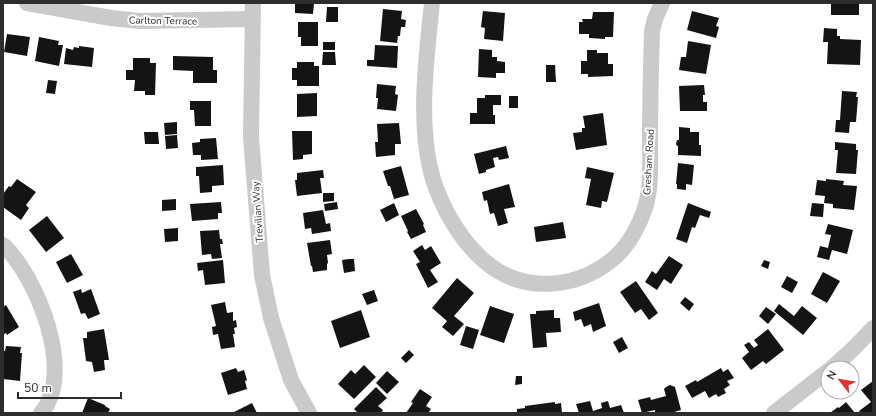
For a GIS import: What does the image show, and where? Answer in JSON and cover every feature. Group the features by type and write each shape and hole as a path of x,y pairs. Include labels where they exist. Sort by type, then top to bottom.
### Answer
{"street":[{"name":"Carlton Terrace","path":"27,3 111,18 140,21 252,19"},
{"name":"Trevilian Way","path":"253,3 251,137 262,275 271,318 291,380 309,413"},
{"name":"Gresham Road","path":"432,3 425,73 425,134 431,170 436,188 453,222 472,248 484,260 498,271 512,278 526,282 546,284 579,279 610,262 622,250 635,232 645,210 649,181 652,31 655,19 662,3"},
{"path":"3,245 18,261 28,276 40,300 50,338 55,371 53,388 49,400 40,413"},
{"path":"841,360 873,328"},
{"path":"774,413 820,377"}],"building":[{"path":"295,3 314,3 313,14 295,13"},
{"path":"831,3 859,3 859,15 831,15"},
{"path":"327,7 338,7 338,22 326,22"},
{"path":"383,9 402,11 401,19 406,20 405,27 401,27 400,36 398,36 397,43 380,41"},
{"path":"483,11 505,13 503,41 484,39 485,28 481,27"},
{"path":"692,11 719,18 716,26 719,27 716,38 687,30"},
{"path":"593,12 614,12 613,37 605,37 605,39 589,38 589,34 579,34 579,22 583,22 582,19 592,19"},
{"path":"298,22 318,22 318,46 301,46 301,37 298,37"},
{"path":"824,28 837,29 837,36 840,36 840,39 861,40 860,65 827,64 828,42 823,42"},
{"path":"7,34 30,37 27,56 4,52"},
{"path":"39,37 59,41 58,45 63,45 59,66 35,61"},
{"path":"688,41 711,45 706,74 679,70 681,57 686,57"},
{"path":"323,42 335,42 335,50 323,50"},
{"path":"375,45 398,46 397,68 367,66 367,60 374,60"},
{"path":"79,46 94,48 92,67 64,64 66,48 73,50 74,47 79,48"},
{"path":"479,49 492,50 492,57 497,57 497,61 505,62 505,73 496,73 496,78 478,77"},
{"path":"587,50 597,50 597,53 608,53 608,64 613,64 613,76 588,77 588,74 581,74 581,61 587,61"},
{"path":"323,52 335,52 336,65 322,65"},
{"path":"173,56 213,57 213,70 217,70 217,83 193,83 193,71 173,70"},
{"path":"133,58 150,58 150,63 156,63 155,95 145,95 145,91 134,91 135,80 126,80 126,70 133,70"},
{"path":"297,62 314,62 314,66 319,66 319,86 297,86 297,80 292,80 292,68 297,68"},
{"path":"546,65 555,65 556,82 546,82"},
{"path":"48,80 57,81 55,94 46,93"},
{"path":"377,84 396,86 395,94 398,95 396,111 377,109"},
{"path":"704,85 705,95 703,95 703,102 707,102 707,111 680,111 679,86"},
{"path":"842,91 857,92 856,97 858,97 856,122 850,122 849,133 835,132 836,120 840,120"},
{"path":"317,93 317,116 297,117 297,94"},
{"path":"485,95 501,95 501,105 493,105 495,124 470,124 470,113 477,113 477,98 485,98"},
{"path":"509,96 518,96 518,108 509,108"},
{"path":"190,101 211,101 211,126 195,126 194,110 190,110"},
{"path":"603,113 607,145 576,150 573,133 582,132 582,128 585,128 583,116"},
{"path":"177,122 177,134 165,135 164,123"},
{"path":"399,123 401,144 395,144 395,155 376,157 375,142 378,142 377,124"},
{"path":"679,127 690,128 690,132 699,132 701,156 678,155 678,146 676,144 677,140 679,140"},
{"path":"292,131 312,131 312,154 303,155 303,159 293,160"},
{"path":"144,132 158,132 159,144 145,144"},
{"path":"177,135 178,148 166,149 165,136"},
{"path":"216,138 218,159 201,160 201,155 193,155 192,143 200,142 200,139"},
{"path":"835,142 856,144 856,150 858,150 856,174 836,173 838,150 835,150"},
{"path":"506,146 509,158 499,160 498,157 493,158 495,167 479,174 474,154"},
{"path":"678,163 694,165 692,185 686,184 686,190 677,189"},
{"path":"223,165 224,185 212,186 212,192 200,193 199,176 196,176 196,167"},
{"path":"401,166 409,195 394,199 383,171"},
{"path":"587,167 614,173 607,202 602,201 601,208 586,205 591,179 585,178"},
{"path":"323,170 324,178 320,178 322,193 297,196 295,180 297,180 297,173"},
{"path":"17,179 36,192 26,205 29,208 21,220 3,207 3,194"},
{"path":"826,179 844,181 843,185 857,186 854,210 833,208 833,204 824,203 825,196 815,195 817,180 826,181"},
{"path":"509,184 515,207 504,209 508,223 498,226 494,213 490,214 487,200 484,201 482,192"},
{"path":"323,193 334,193 334,201 323,202"},
{"path":"176,199 176,210 162,211 162,200"},
{"path":"221,202 222,213 218,213 218,219 192,221 190,204"},
{"path":"337,202 338,209 325,211 324,204"},
{"path":"394,203 399,215 386,222 380,210"},
{"path":"688,203 711,212 709,218 700,215 695,228 692,227 687,243 676,239"},
{"path":"812,203 824,204 823,217 810,216"},
{"path":"416,209 424,224 423,225 426,232 411,239 401,216"},
{"path":"323,210 326,224 330,223 331,231 312,234 311,228 305,229 303,213"},
{"path":"47,216 64,238 46,252 29,230"},
{"path":"563,222 566,238 536,242 534,227"},
{"path":"828,224 853,230 847,254 832,250 829,260 817,257 820,246 828,248 831,235 825,234"},
{"path":"178,228 178,241 165,242 164,229"},
{"path":"219,230 220,239 222,239 223,244 220,244 222,258 212,259 211,254 202,255 200,231"},
{"path":"330,240 332,254 327,255 327,270 313,272 307,243"},
{"path":"422,245 425,250 431,246 441,263 430,270 438,282 428,288 416,264 420,262 413,251"},
{"path":"71,254 83,275 67,283 56,262"},
{"path":"669,256 683,265 671,284 664,279 657,290 645,282 652,271 656,274"},
{"path":"354,259 355,271 344,273 342,260"},
{"path":"223,260 225,283 205,285 203,270 198,271 197,263"},
{"path":"764,260 770,262 768,269 761,266"},
{"path":"823,272 840,281 827,303 811,294"},
{"path":"787,276 798,282 792,293 781,287"},
{"path":"457,278 474,293 454,316 464,324 453,336 442,327 447,321 432,308"},
{"path":"636,281 658,313 649,320 641,309 635,313 620,292"},
{"path":"81,289 82,293 91,289 100,314 88,319 85,313 81,314 73,292"},
{"path":"374,290 378,301 367,305 362,294"},
{"path":"685,297 694,304 689,311 680,303"},
{"path":"225,302 227,313 233,312 233,321 236,320 237,327 234,328 235,334 233,334 235,347 221,349 218,334 213,335 212,327 216,326 211,305"},
{"path":"599,303 606,326 593,332 591,324 584,327 581,319 575,321 573,312"},
{"path":"779,304 794,316 802,306 817,318 803,335 774,311"},
{"path":"6,305 19,327 7,335 6,333 3,335 3,307"},
{"path":"490,306 514,314 504,343 480,335"},
{"path":"766,307 776,314 768,324 759,316"},
{"path":"361,310 370,337 340,348 331,321"},
{"path":"554,310 554,318 560,318 561,332 546,333 547,347 533,348 530,314 536,314 536,311"},
{"path":"466,326 479,330 473,349 460,345"},
{"path":"104,329 109,360 104,360 105,370 94,372 92,362 86,361 83,338 87,338 87,332"},
{"path":"768,329 784,350 766,364 763,361 751,370 742,358 749,352 744,345 749,342 754,348 758,345 754,340"},
{"path":"622,337 628,348 619,353 613,342"},
{"path":"6,346 21,347 20,381 3,379 3,351 5,351"},
{"path":"409,350 414,355 406,363 401,358"},
{"path":"364,365 376,377 354,399 338,384 351,370 355,374"},
{"path":"236,368 238,372 244,370 247,380 245,381 247,389 228,395 221,373"},
{"path":"721,368 723,372 728,369 734,378 727,381 730,385 724,389 726,393 718,397 716,394 709,398 705,391 692,398 685,386 696,380 697,382"},
{"path":"387,371 399,382 387,394 376,383"},
{"path":"516,376 522,376 522,384 515,385"},
{"path":"873,381 873,413 861,413 859,411 871,402 861,390"},
{"path":"670,385 675,387 681,410 671,413 655,413 655,410 642,413 638,400 650,397 651,400 666,396 664,389"},
{"path":"376,387 387,398 378,406 383,410 381,413 358,413 354,409"},
{"path":"420,389 432,397 426,406 431,409 428,413 406,413 413,403 411,402"},
{"path":"88,398 105,405 110,409 108,413 82,413"},
{"path":"590,401 593,411 602,408 601,403 608,401 610,408 621,405 624,413 579,413 576,404"},
{"path":"555,402 555,404 561,403 562,413 517,413 517,409 525,408 525,406"},
{"path":"846,402 855,413 830,413 838,407 839,408"},
{"path":"252,403 257,413 232,413"}]}
